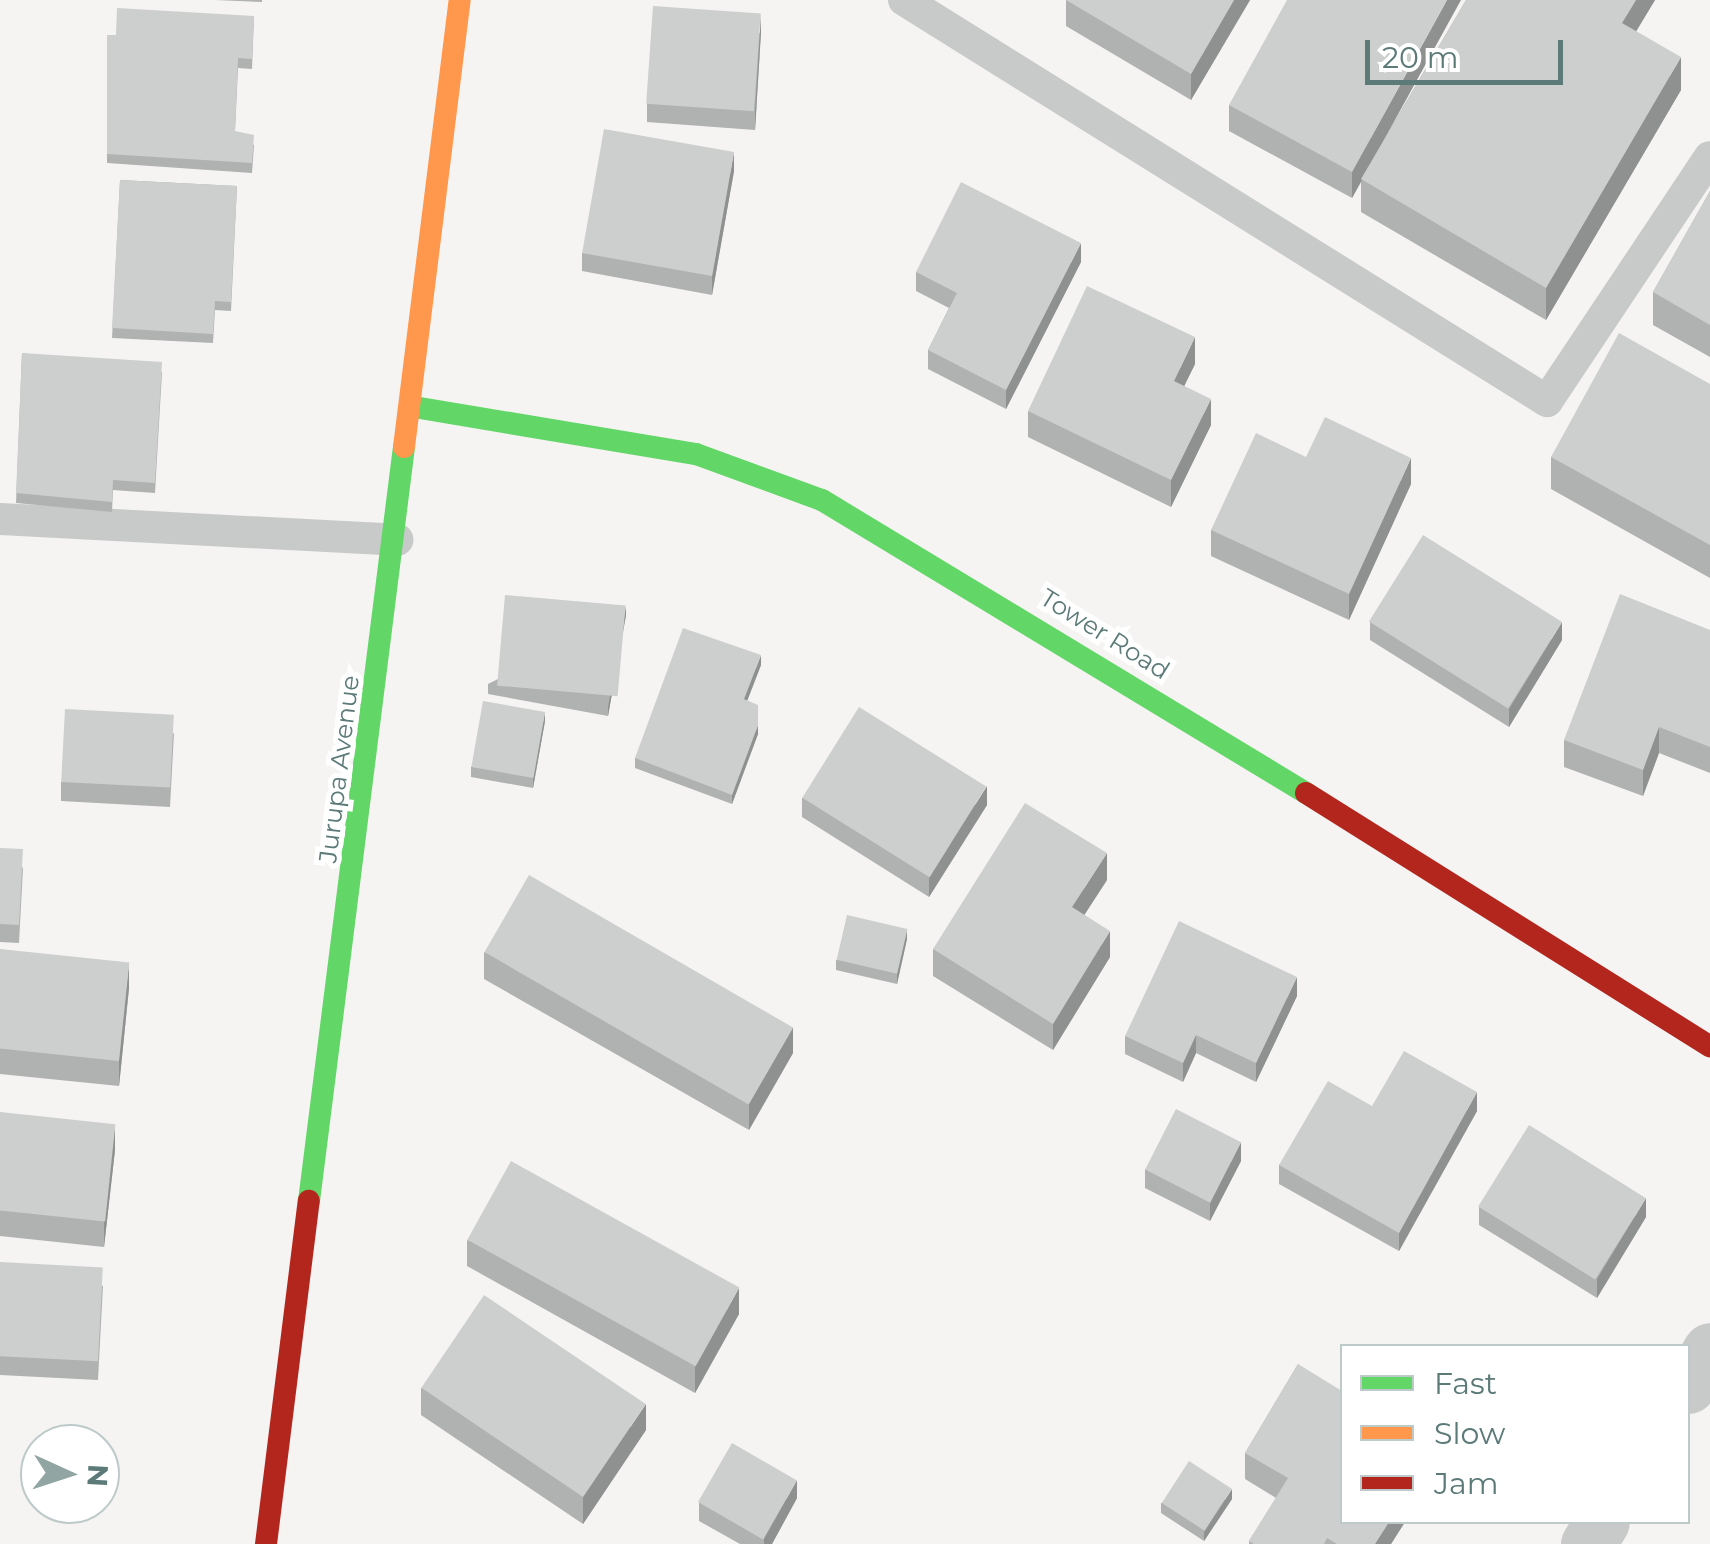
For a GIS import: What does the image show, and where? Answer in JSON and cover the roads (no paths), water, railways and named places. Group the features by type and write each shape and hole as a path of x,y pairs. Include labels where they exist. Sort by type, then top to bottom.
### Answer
{"main road":[{"name":"Jurupa Avenue","path":"266,1544 414,407 460,0"},
{"name":"Tower Road","path":"414,407 696,454 822,500 948,568 1710,1046"}],"street":[{"path":"1690,1383 1710,1350"}],"lane":[{"path":"904,0 1547,401 1710,157"},
{"path":"0,519 397,540"}]}
